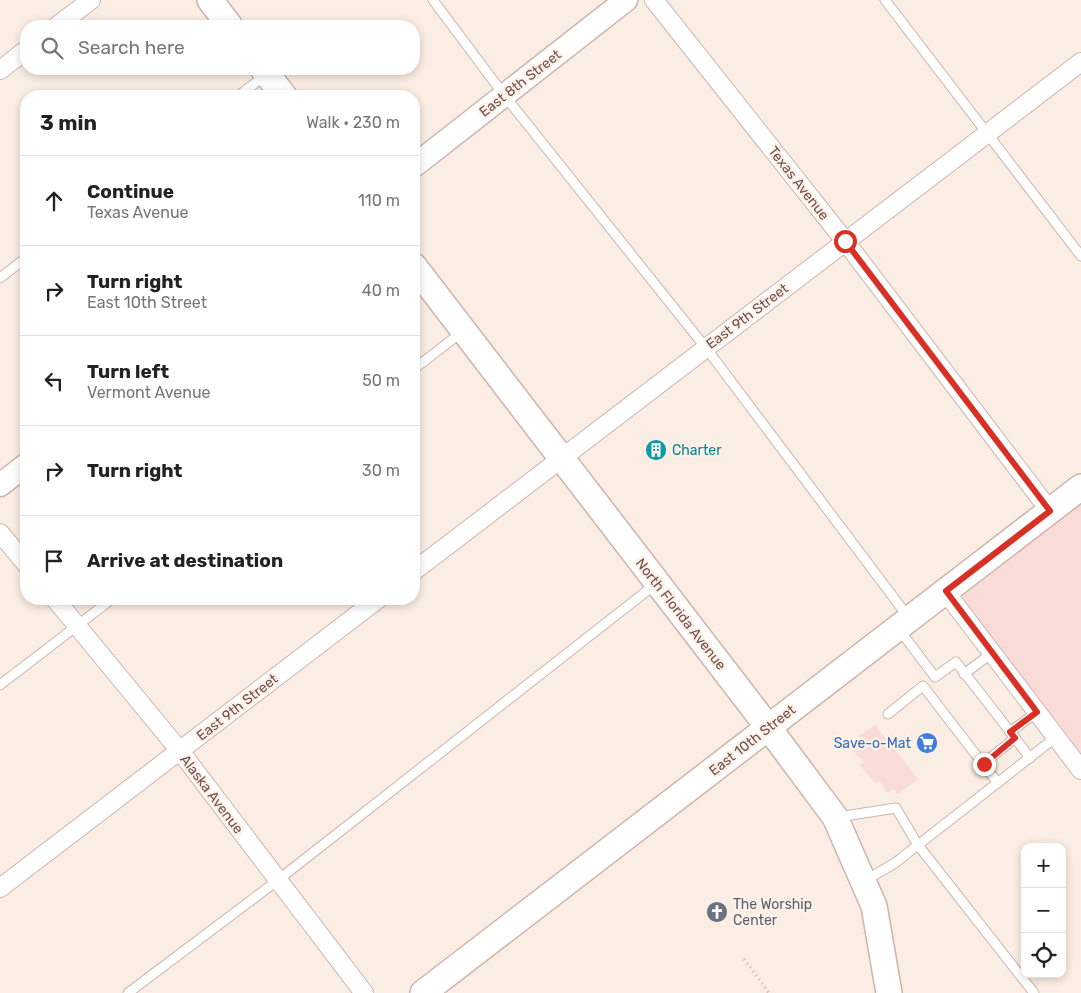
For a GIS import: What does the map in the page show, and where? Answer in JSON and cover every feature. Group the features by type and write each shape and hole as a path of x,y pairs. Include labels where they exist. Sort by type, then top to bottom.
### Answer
{"main road":[{"path":"210,0 225,20"},
{"path":"267,75 279,90"},
{"name":"North Florida Avenue","path":"420,274 835,817 874,906 889,993"},
{"name":"East 10th Street","path":"422,993 1081,487"}],"street":[{"path":"65,20 91,0"},
{"name":"East 8th Street","path":"420,161 626,0"},
{"name":"Texas Avenue","path":"654,0 845,241 1050,511"},
{"path":"0,70 20,55"},
{"name":"East 9th Street","path":"420,566 1081,62"},
{"path":"0,485 20,470"},
{"path":"0,533 20,557"},
{"path":"946,591 1081,770"},
{"name":"Alaska Avenue","path":"59,605 180,751 364,993"},
{"name":"East 9th Street","path":"0,888 370,605"}],"lane":[{"path":"433,0 504,95 706,348 904,624 935,677"},
{"path":"885,0 1081,256"},
{"path":"245,90 262,75"},
{"path":"0,278 20,263"},
{"path":"420,364 464,331"},
{"path":"128,993 278,880 657,583"},
{"path":"0,685 104,605"},
{"path":"964,674 992,653"},
{"path":"888,714 956,662 964,674 968,687 997,723 1013,735 1030,758"},
{"path":"924,686 944,706 972,742 984,764 998,783"},
{"path":"984,764 1037,712"},
{"path":"863,881 895,863 1056,737"},
{"path":"835,817 896,808 918,845 1034,993"}],"path":[{"path":"744,960 769,993"}],"shaded area":[{"path":"1081,496 1081,761 954,593"},
{"path":"875,725 918,779 898,794 894,788 888,793 880,781 875,783 860,765 864,762 853,751 864,741 859,736"}],"place":[{"name":"Charter","path":"656,450"},
{"name":"Save-o-Mat","path":"927,743"},
{"name":"The Worship Center","path":"717,912"}],"route":[{"path":"845,241 1050,511 946,591 1037,712 1010,732 1015,738 984,764"}]}
